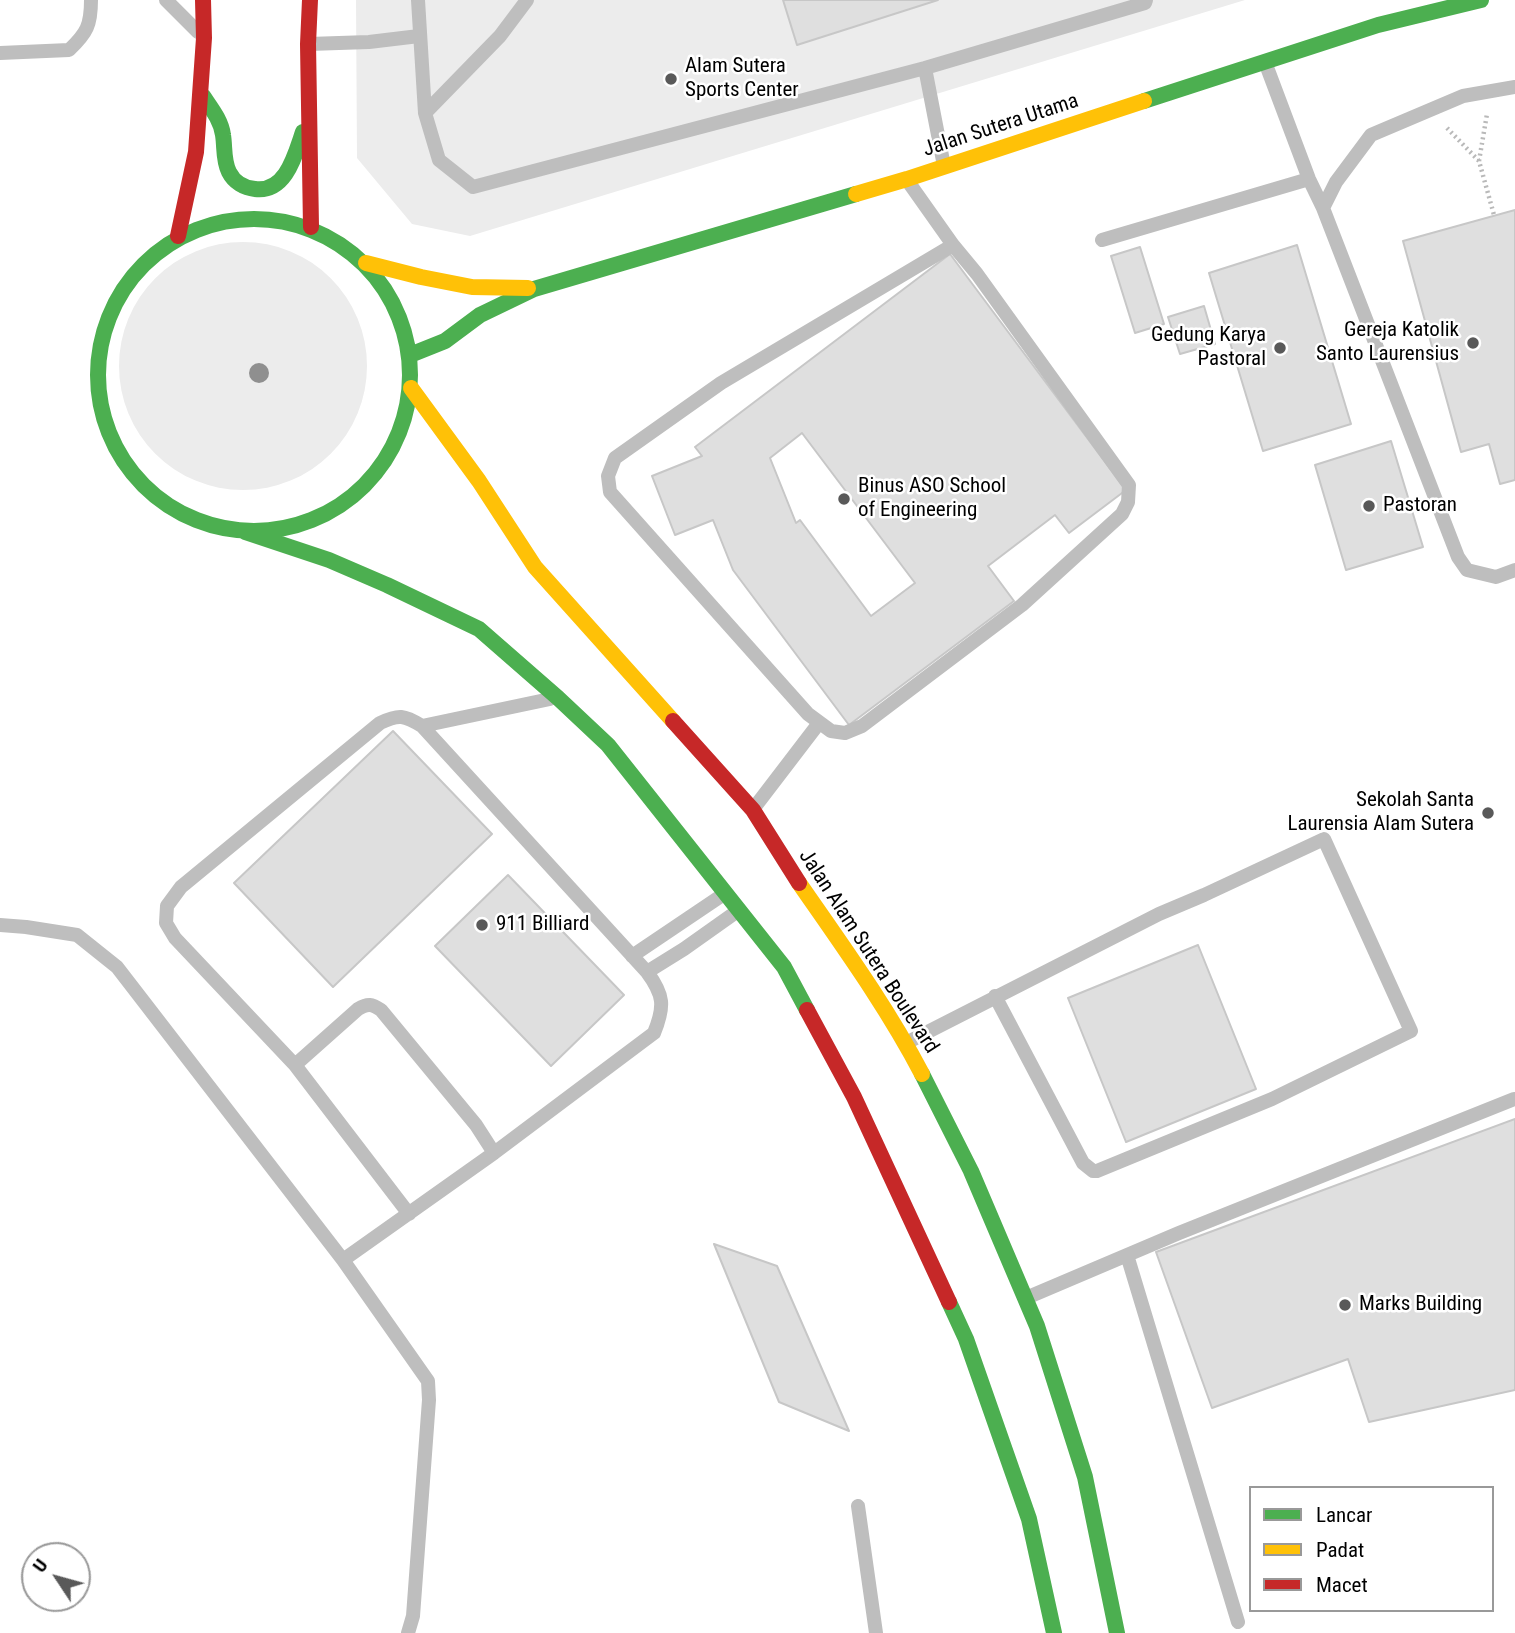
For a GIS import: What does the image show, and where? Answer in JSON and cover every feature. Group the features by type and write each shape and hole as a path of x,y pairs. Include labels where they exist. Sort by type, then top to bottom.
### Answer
{"main road":[{"path":"178,236 196,152 204,0"},
{"path":"310,0 308,44 312,227"},
{"name":"Jalan Sutera Utama","path":"411,355 445,341 480,315 534,289 906,179 1378,25 1481,0"},
{"path":"201,93 223,132 226,166 233,179 244,187 259,191 272,188 282,181 309,117"},
{"path":"245,533 293,528 337,508 374,476 400,435 411,388 411,355 396,305 366,263 341,242 312,227 244,217 178,236 133,273 105,324 96,381 109,438 141,486 189,519 245,533 329,560 479,629 608,745 726,893 784,967 848,1086 966,1339 1029,1519 1054,1633"},
{"name":"Jalan Sutera Utama","path":"366,263 472,286 534,289"},
{"name":"Jalan Alam Sutera Boulevard","path":"411,388 478,481 535,567 753,810 906,1043 971,1171 1037,1326 1084,1477 1117,1633"}],"lane":[{"path":"0,52 69,50 85,34 91,14 91,0"},
{"path":"166,0 204,38"},
{"path":"418,0 425,113 439,160 472,187 925,68 1145,3 1146,0"},
{"path":"425,113 500,36 527,0"},
{"path":"308,44 369,42 419,36"},
{"path":"1265,61 1458,557 1467,570 1496,577 1515,570"},
{"path":"925,68 944,166"},
{"path":"1323,208 1336,182 1371,135 1463,96 1515,87"},
{"path":"906,179 1129,485 1128,502 1122,514 1022,605 862,726 845,733 831,731 799,704 610,492 608,476 615,458 721,383 953,245"},
{"path":"1102,240 1309,179"},
{"path":"422,726 558,698"},
{"path":"343,1260 409,1214 494,1153 654,1033 661,1017 662,1000 647,972 422,726 396,715 380,723 181,887 167,906 166,923 175,938 295,1065 409,1214"},
{"path":"753,810 819,723"},
{"path":"906,1043 995,996 1158,914 1324,839 1411,1031 1272,1099 1093,1171 1083,1163 995,996"},
{"path":"632,956 726,893"},
{"path":"647,972 739,910"},
{"path":"0,925 26,926 77,935 117,967 343,1260 428,1381 429,1400 413,1616 408,1633"},
{"path":"295,1065 358,1009 373,1004 382,1010 467,1114 494,1153"},
{"path":"1026,1298 1514,1099"},
{"path":"1127,1255 1238,1622"},
{"path":"858,1506 876,1633"},
{"path":"413,1616 418,1633"}],"path":[{"path":"1491,91 1479,162 1494,215"},
{"path":"1429,110 1479,162"}],"shaded area":[{"name":"Alam Sutera Sports Center","path":"356,0 1245,0 470,236 412,224 357,158"},
{"path":"231,242 255,242 291,251 331,278 358,318 365,342 365,390 358,414 331,454 291,481 255,490 231,490 195,481 164,462 147,445 128,414 124,402 119,378 119,354 128,318 147,287 164,270 195,251 207,247"}],"building":[{"path":"783,0 938,0 797,45"},
{"name":"Gereja Katolik Santo Laurensius","path":"1515,210 1515,480 1500,484 1489,444 1461,452 1403,241"},
{"name":"Gedung Karya Pastoral","path":"1297,245 1351,424 1263,451 1209,273"},
{"path":"1140,247 1164,324 1135,333 1111,256"},
{"path":"950,254 1126,490 1069,533 1055,515 988,566 1014,601 849,725 733,570 713,520 675,535 652,476 702,456 695,447","holes":["802,433 915,583 871,616 800,520 796,523 770,458"]},
{"path":"1204,306 1215,344 1180,354 1168,317"},
{"name":"Pastoran","path":"1391,441 1423,547 1346,570 1315,465"},
{"path":"393,731 492,834 333,987 234,883"},
{"path":"508,875 624,995 551,1066 435,946"},
{"path":"1198,945 1256,1089 1126,1142 1068,998"},
{"name":"Marks Building","path":"1515,1119 1515,1390 1369,1422 1348,1359 1212,1408 1156,1252"},
{"path":"714,1244 777,1266 849,1431 779,1402"}],"traffic: fast":[{"path":"1144,101 1378,25 1481,0"},
{"path":"203,96 220,124 229,172 237,182 247,187 266,189 282,179 288,171 303,132"},
{"path":"410,355 445,341 480,315 534,289 856,194"},
{"path":"239,219 269,219 299,225 328,237 365,264 384,288 398,315 410,360 410,375 404,420 398,435 384,462 365,486 328,513 299,525 269,531 239,531 209,525 180,513 155,496 133,474 116,449 104,420 98,390 98,360 104,330 116,301 133,276 155,254 180,237 209,225 239,219"},
{"path":"245,532 329,560 479,629 608,745 784,967 807,1010"},
{"path":"922,1074 971,1171 1037,1326 1085,1477 1117,1633"},
{"path":"949,1302 966,1339 1029,1519 1054,1633"}],"traffic: slow":[{"path":"856,194 1144,101"},
{"path":"366,263 472,287 528,288"},
{"path":"411,388 479,481 535,567 673,721"},
{"path":"799,883 879,1000 922,1074"}],"traffic: jam":[{"path":"178,236 196,152 204,38 203,0"},
{"path":"310,0 308,44 311,227"},
{"path":"673,721 753,810 799,883"},
{"path":"807,1010 854,1097 949,1302"}],"place":[{"name":"Alam Sutera Sports Center","path":"671,79"},
{"name":"Gereja Katolik Santo Laurensius","path":"1473,343"},
{"name":"Gedung Karya Pastoral","path":"1280,348"},
{"name":"Binus ASO School of Engineering","path":"844,499"},
{"name":"Pastoran","path":"1369,506"},
{"name":"Sekolah Santa Laurensia Alam Sutera","path":"1488,813"},
{"name":"911 Billiard","path":"482,925"},
{"name":"Marks Building","path":"1345,1305"}]}
